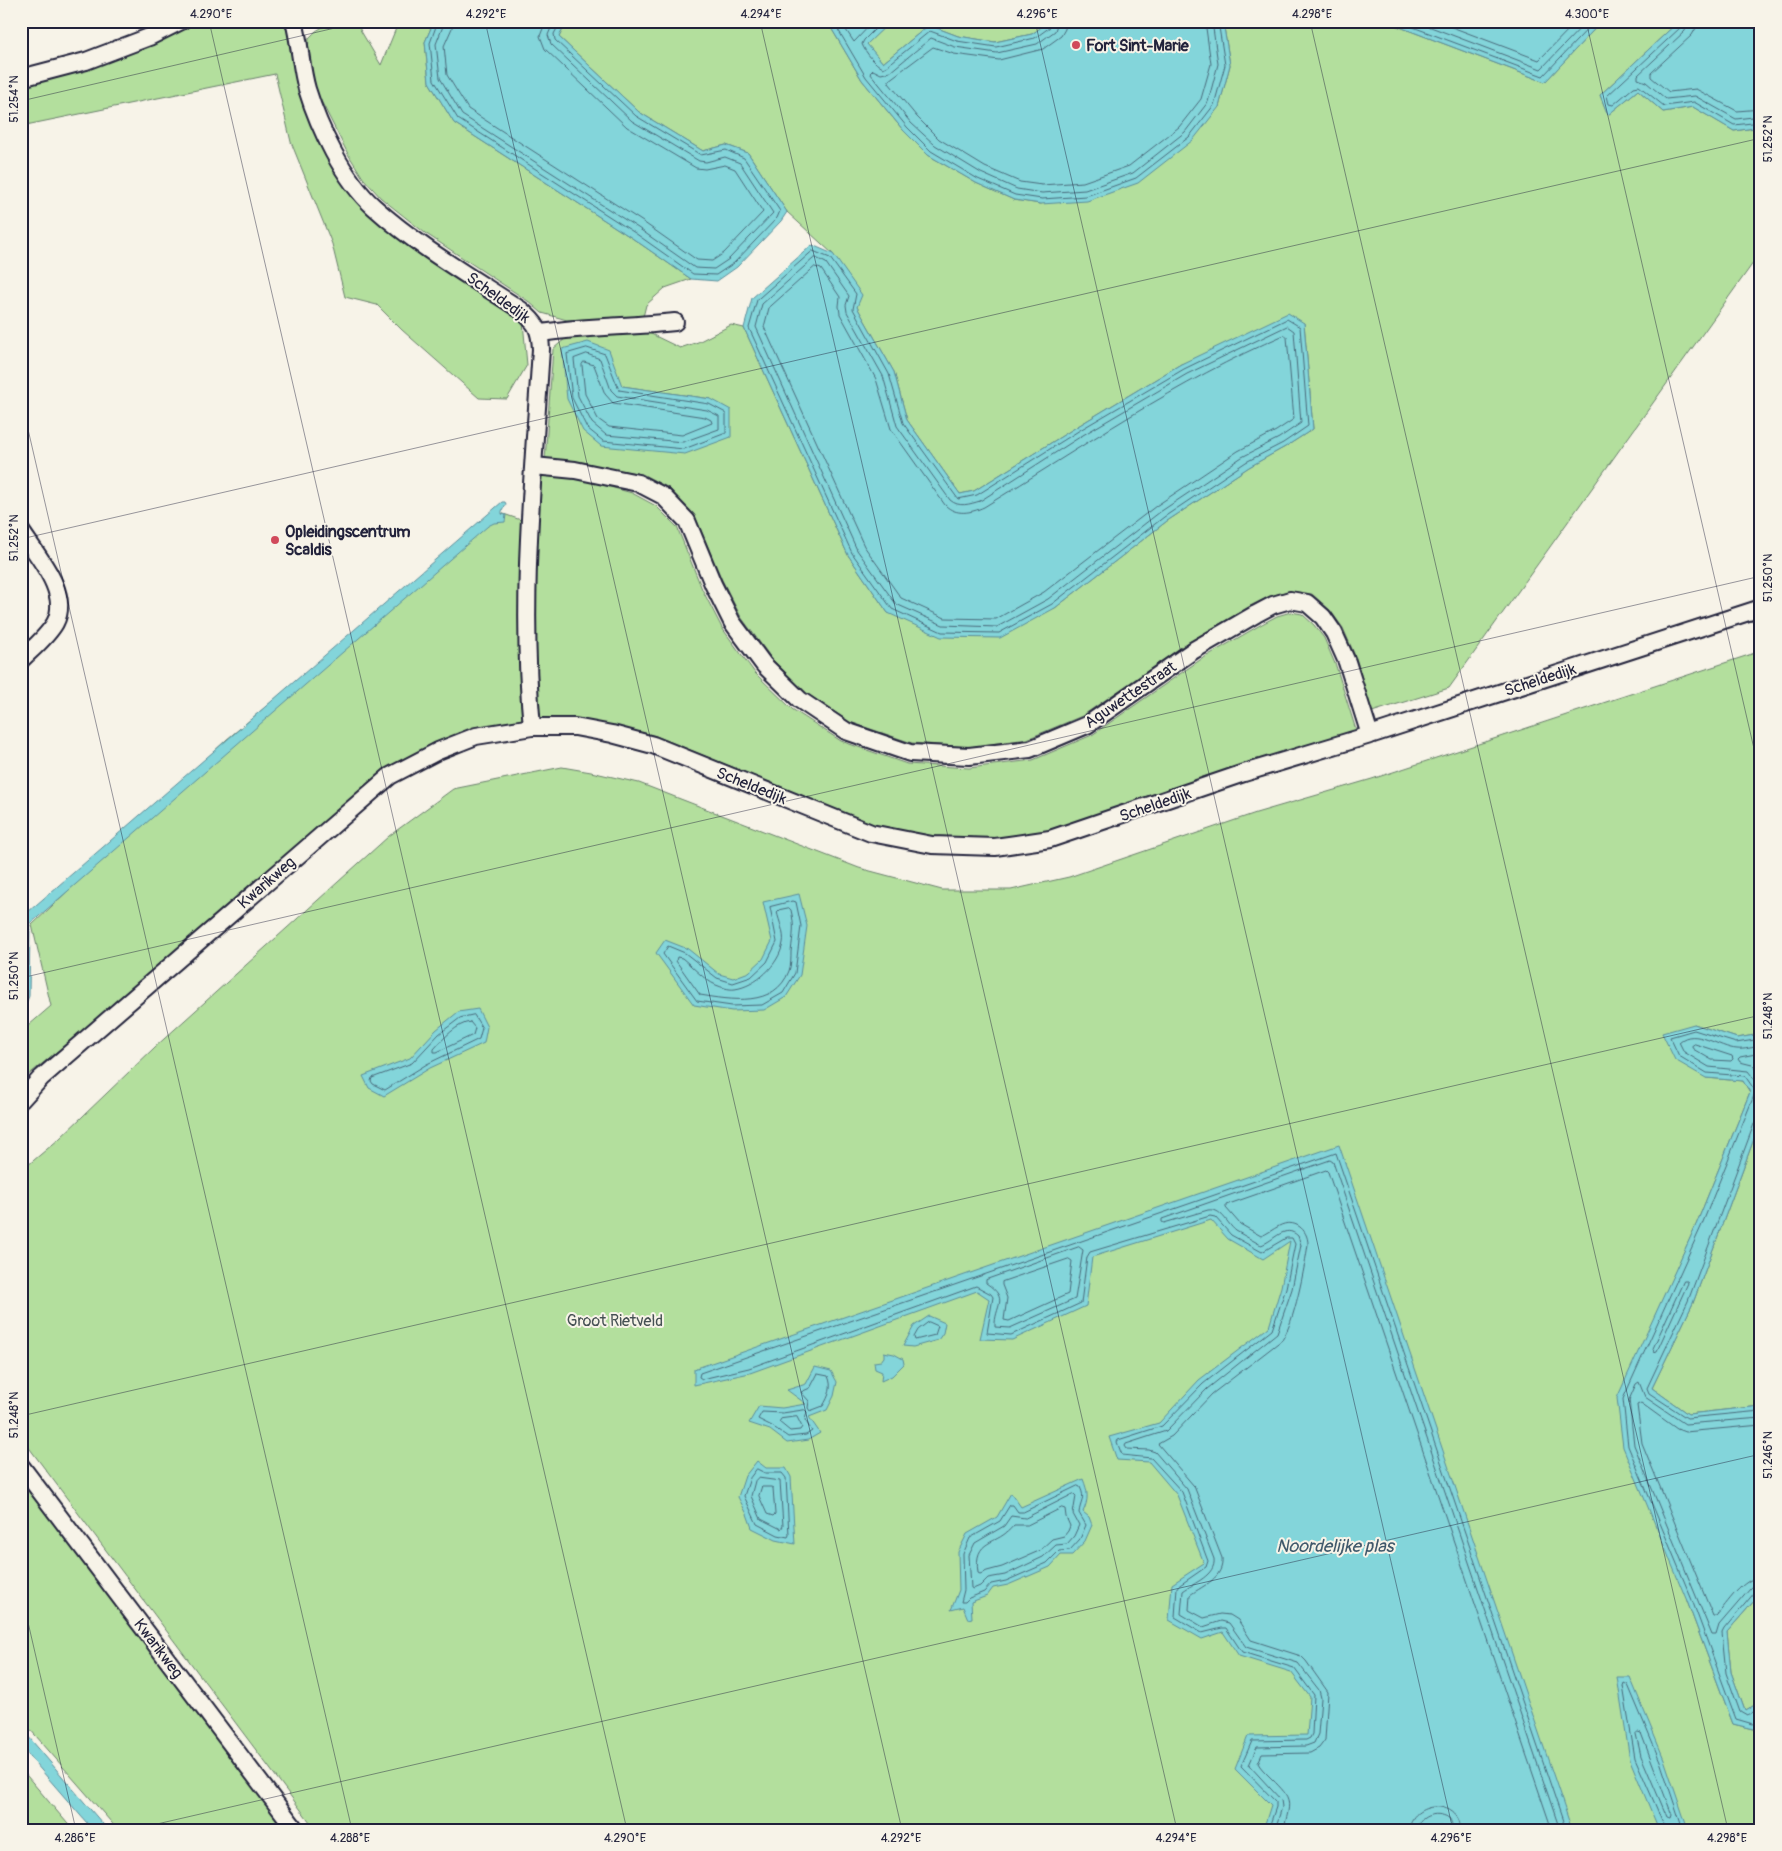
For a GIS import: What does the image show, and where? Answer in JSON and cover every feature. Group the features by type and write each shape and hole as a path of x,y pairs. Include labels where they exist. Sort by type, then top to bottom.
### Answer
{"street":[{"path":"21,78 86,61 149,37 181,21"},
{"name":"Scheldedijk","path":"294,21 300,41 306,87 322,127 354,185 373,207 419,242 520,310 533,320 541,333 527,567 528,671 539,726 575,727 654,745 871,833 932,845 996,847 1050,839 1244,773 1370,735 1761,608"},
{"path":"541,333 569,328 643,326 674,322"},
{"name":"Aguwettestraat","path":"534,466 575,470 638,483 664,496 686,521 713,584 732,622 764,665 800,700 846,731 910,753 969,756 1030,749 1086,725 1194,650 1273,605 1290,600 1307,604 1323,617 1334,633 1347,662 1370,735"},
{"path":"21,531 53,582 59,595 60,603 54,625 21,660"},
{"name":"Kwarikweg","path":"21,1100 41,1078 390,776 438,750 476,736 539,726"},
{"name":"Kwarikweg","path":"21,1466 296,1830"}],"green space":[{"path":"199,21 288,21 343,177 457,272 523,322 527,365 507,399 479,398 402,330 377,305 345,297 332,244 291,142 275,74 21,126 21,85 112,59 156,42"},
{"path":"333,21 355,21 381,65 399,21 434,21 425,42 429,82 454,123 632,238 691,279 665,288 646,305 643,317 567,320 542,313 528,301 425,233 381,198 363,178 348,154 316,91 308,50 309,38 316,31"},
{"path":"567,21 827,21 862,80 903,130 928,155 976,183 1014,200 1041,204 1219,107 1230,65 1223,21 1384,21 1545,82 1602,21 1679,21 1600,95 1608,115 1638,90 1663,112 1693,107 1734,131 1761,127 1761,252 1449,688 1372,712 1356,658 1343,628 1330,610 1312,594 1290,591 1270,596 1252,605 1189,642 1082,716 1027,739 969,747 912,743 850,722 806,693 772,659 741,617 722,580 695,516 669,488 642,474 545,460 553,349 566,338 589,334 649,333 680,348 698,342 731,325 744,328 848,555 888,613 1055,608 1167,521 1249,467 1313,429 1304,323 1181,364 974,491 960,494 907,420 894,372 857,307 833,254 787,212 748,153 726,145 703,151 639,112 559,37","holes":["622,386 711,399 567,399"]},
{"path":"891,21 1050,21 1032,34 995,42 958,36 929,25 883,63 866,44"},
{"path":"542,473 574,477 632,493 656,506 677,527 702,589 722,628 755,673 792,709 841,741 907,764 969,768 1033,760 1092,735 1200,660 1277,616 1291,612 1302,614 1324,638 1336,666 1356,730 1230,769 1048,831 995,838 933,836 874,825 656,736 614,726 576,719 531,718 474,728 434,743 385,769 76,1036 21,1081 21,1032 51,1006 32,925 226,740 498,512 538,526"},
{"name":"Groot Rietveld","path":"1761,651 1761,1034 1737,1038 1694,1024 1706,1078 1743,1081 1750,1092 1696,1225 1639,1352 1687,1601 1733,1724 1754,1729 1761,1726 1761,1830 316,1830 21,1437 21,1171 59,1139 154,1048 389,836 453,789 562,767 591,772 639,783 859,868 942,890 1011,890 1069,877 1256,813 1372,779"},
{"path":"1761,1120 1761,1406 1688,1414 1652,1388 1693,1303"},
{"path":"21,1480 285,1830 118,1830 22,1720"},
{"path":"1761,1593 1761,1701 1745,1711 1731,1672 1727,1632"},
{"path":"21,1769 73,1830 21,1830"}],"water":[{"path":"434,21 567,21 559,37 639,112 703,151 726,145 748,153 787,212 781,221 737,267 717,281 691,279 632,238 454,123 429,82 425,42"},
{"path":"827,21 891,21 867,44 883,63 929,25 958,36 995,42 1032,34 1050,21 1223,21 1230,65 1219,107 1193,140 1138,183 1087,201 1041,204 1014,200 976,183 928,155 903,130 862,80"},
{"path":"1384,21 1602,21 1545,82"},
{"path":"1679,21 1761,21 1761,127 1734,131 1693,107 1663,112 1638,90 1608,115 1600,95"},
{"path":"812,245 833,254 862,295 857,307 894,372 907,420 960,494 974,491 1181,364 1288,313 1304,323 1313,429 1249,467 1167,521 1055,608 1000,638 941,637 888,613 848,555 744,328 752,298"},
{"path":"588,342 609,350 622,386 711,399 731,410 731,437 685,454 601,446 583,431 567,399 562,349"},
{"path":"502,502 506,504 502,511 502,514 506,515 505,522 494,523 488,526 30,924 29,996 21,1016 21,918"},
{"path":"799,894 807,926 800,975 786,997 764,1010 732,1011 694,1005 656,953 665,940 688,949 719,974 733,978 749,972 763,959 772,941 763,902"},
{"path":"478,1009 487,1027 484,1043 430,1068 384,1096 369,1088 363,1076 410,1058 436,1030 458,1012"},
{"path":"1694,1024 1737,1038 1761,1034 1761,1120 1693,1303 1652,1388 1688,1414 1761,1406 1761,1593 1727,1632 1731,1672 1745,1711 1761,1701 1761,1726 1754,1729 1733,1724 1687,1601 1623,1447 1617,1398 1696,1225 1750,1092 1743,1081 1706,1078 1675,1060 1662,1033"},
{"name":"Noordelijke plas","path":"1339,1145 1572,1830 1443,1830 1441,1826 1414,1830 1263,1830 1271,1805 1235,1769 1248,1736 1307,1735 1310,1697 1291,1672 1239,1656 1223,1632 1202,1639 1169,1620 1172,1584 1204,1563 1177,1495 1149,1462 1117,1460 1109,1437 1159,1423 1199,1380 1269,1327 1281,1287 1290,1241 1263,1259 1228,1239 1211,1220 1092,1257 1086,1306 1012,1340 980,1339 989,1299 977,1291 750,1373 694,1385 694,1369"},
{"path":"929,1316 945,1323 943,1333 938,1340 913,1347 903,1346 914,1326"},
{"path":"884,1352 894,1354 903,1359 904,1364 892,1376 881,1381 882,1372 875,1369 874,1362 881,1361 884,1357"},
{"path":"815,1367 831,1371 837,1382 834,1396 827,1410 809,1417 820,1433 808,1440 787,1443 770,1430 749,1423 759,1406 782,1408 806,1404 787,1390 806,1384"},
{"path":"757,1461 766,1468 786,1468 791,1477 795,1544 776,1540 752,1528 738,1497 745,1476"},
{"path":"1083,1479 1087,1496 1083,1512 1089,1517 1092,1525 1085,1541 1072,1555 1061,1555 1050,1567 1008,1585 993,1588 987,1596 971,1602 972,1618 968,1619 963,1607 951,1610 959,1590 958,1552 967,1534 997,1517 1011,1493 1021,1507"},
{"path":"1617,1677 1630,1677 1664,1759 1688,1830 1659,1830 1630,1760"},
{"path":"21,1728 108,1830 93,1830 29,1756 21,1745"}],"place":[{"name":"Fort Sint-Marie","path":"1076,45"},
{"name":"Opleidingscentrum Scaldis","path":"275,540"}]}
